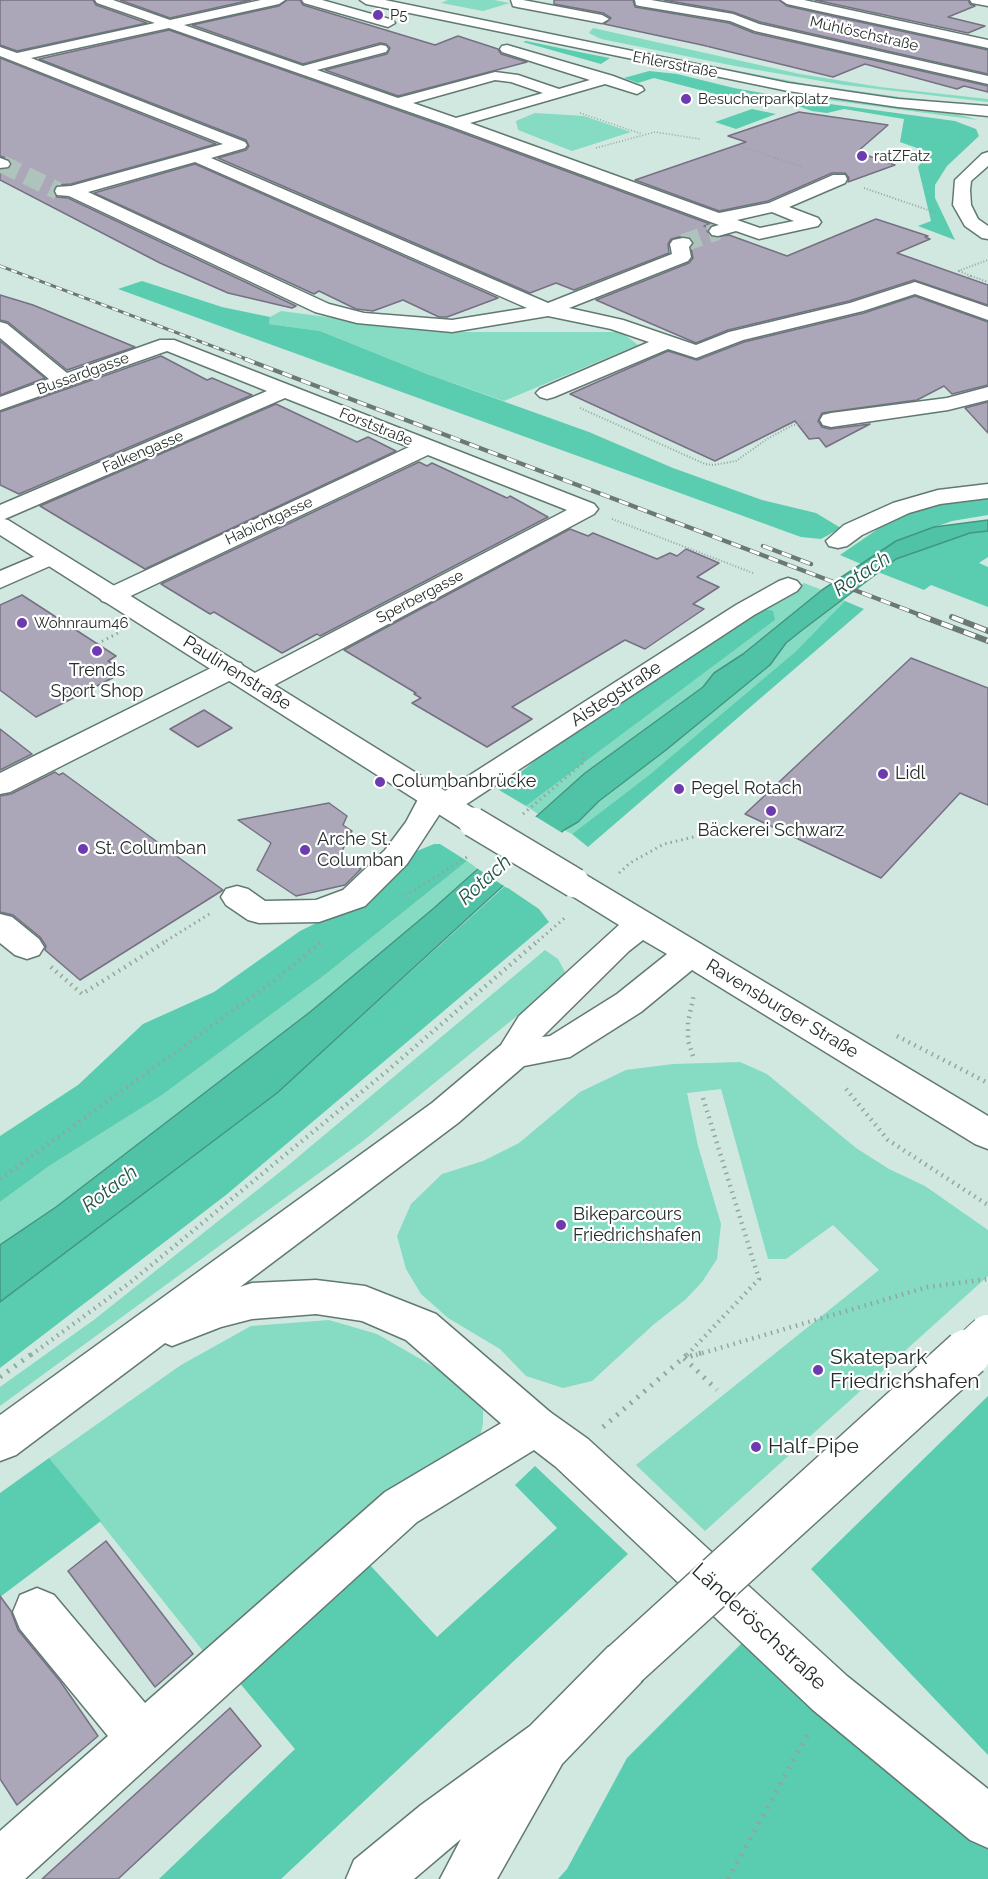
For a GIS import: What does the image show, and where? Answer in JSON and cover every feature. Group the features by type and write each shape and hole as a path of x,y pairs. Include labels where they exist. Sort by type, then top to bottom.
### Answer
{"street":[{"path":"101,0 557,159 718,224 736,225 759,234 812,222 774,207"},
{"path":"0,61 279,0"},
{"path":"308,0 398,26"},
{"name":"Ehlersstraße","path":"366,0 461,28 645,59 800,89 910,104 988,111"},
{"name":"Ehlersstraße","path":"397,0 576,31 805,81 879,93 988,104"},
{"path":"517,0 517,3 607,17 576,31"},
{"path":"787,0 988,44"},
{"path":"976,0 988,2"},
{"name":"Mühlöschstraße","path":"638,2 733,18 755,27 988,80"},
{"path":"733,18 751,11"},
{"path":"437,29 461,28 608,73 641,89"},
{"path":"493,44 608,73 660,67 683,67"},
{"path":"303,70 381,49"},
{"path":"0,51 239,145 65,191 322,308 364,319 452,326 548,310 682,257 679,244 683,243"},
{"path":"451,121 552,91 645,59"},
{"path":"398,103 495,76 513,78 552,91"},
{"path":"800,89 843,98 951,111 988,120"},
{"path":"196,157 548,310 616,324 696,352 736,336 856,308 915,288 988,314"},
{"path":"987,233 971,222 962,205 962,190 963,180 988,157"},
{"path":"718,224 774,207 839,179"},
{"path":"983,210 987,233"},
{"path":"0,328 63,381"},
{"path":"547,393 667,342"},
{"name":"Bussardgasse","path":"0,404 167,344"},
{"name":"Forststraße","path":"167,344 586,509"},
{"name":"Falkengasse","path":"0,514 286,390"},
{"path":"831,420 948,404 988,393"},
{"name":"Habichtgasse","path":"111,596 427,447"},
{"path":"838,541 853,530 901,508 938,497 988,492"},
{"name":"Sperbergasse","path":"255,684 586,509"},
{"name":"Paulinenstraße","path":"0,525 440,800 473,822 567,896"},
{"path":"2,578 50,557"},
{"name":"Aistegstraße","path":"440,800 745,610 775,581"},
{"path":"0,785 231,669"},
{"path":"237,897 259,912 319,911 354,898 396,857 440,800"},
{"name":"Ravensburger Straße","path":"567,896 630,933 690,953 982,1132"},
{"path":"0,925 27,947"},
{"path":"0,1441 445,1113 514,1054 531,1025 630,933"},
{"path":"514,1054 558,1048 629,1003 690,953"},
{"name":"Länderöschstraße","path":"134,1342 216,1311 252,1301 316,1297 366,1304 421,1327 535,1426 572,1453 830,1693 988,1822"},
{"path":"373,1879 439,1822 548,1744 625,1664 988,1334"},
{"path":"0,1866 401,1507 535,1426"},
{"path":"37,1612 143,1739"},
{"path":"467,1879 548,1744"}],"path":[{"path":"579,112 642,134"},
{"path":"557,159 655,132 700,139"},
{"path":"950,275 988,260"},
{"path":"971,276 988,282"},
{"path":"547,393 705,464 714,465 736,461 767,438 793,425 831,420"},
{"path":"586,509 775,581"},
{"path":"97,644 109,638"},
{"path":"616,875 630,863 664,844 736,827"},
{"path":"567,896 568,915"},
{"path":"27,947 82,994 237,897"},
{"path":"568,915 630,933"},
{"path":"0,1377 150,1266 387,1071 568,915"},
{"path":"0,1179 274,981 326,938"},
{"path":"693,1056 688,1041 688,1022 694,990 704,996"},
{"path":"888,1031 988,1083"},
{"path":"837,1083 846,1089 888,1140 988,1205"},
{"path":"572,1453 684,1358 759,1279 703,1098"},
{"path":"684,1358 928,1287 988,1279"},
{"path":"684,1358 717,1390"},
{"path":"728,1879 830,1693"}],"shaded area":[{"path":"448,0 494,0 510,3 483,11 441,3"},
{"path":"593,28 800,74 880,87 988,99 988,102 844,85 735,66 601,39 589,33"},
{"path":"523,42 610,58 601,64"},
{"path":"676,59 807,84 988,106 939,104 807,87 671,61"},
{"path":"649,71 677,74 779,96 767,99 745,92 731,98 654,78 638,83 624,78"},
{"path":"817,95 961,115 978,120 813,98"},
{"path":"793,99 955,121 976,129 979,136 947,166 935,185 935,198 955,240 918,226 931,221 918,167 928,152 900,142 904,119 844,109 827,113 812,111 784,101"},
{"path":"752,109 776,114 736,129 715,122"},
{"path":"535,113 584,116 631,132 572,151 518,130 516,121"},
{"path":"142,281 222,307 270,317 269,324 320,331 427,374 589,432 673,468 762,500 816,513 841,528 821,539 801,537 118,289"},
{"path":"281,311 441,332 621,332 638,345 504,401 427,374 320,331 269,324 270,317"},
{"path":"988,495 988,515 952,521 896,541 861,564 840,555 904,511"},
{"path":"988,531 988,557 979,563 988,567 988,607 931,585 924,590 878,572 896,559 917,550 970,533"},
{"path":"804,583 822,590 743,654 714,673 703,687 585,773 538,814 526,806 775,620 759,608"},
{"path":"842,599 845,601 795,652 649,775 572,834 564,830 578,822 599,801 770,665 786,643"},
{"path":"845,601 864,609 588,847 572,834 649,775 795,652"},
{"path":"759,608 773,611 775,620 526,806 499,790 533,762 539,750"},
{"path":"434,844 440,844 467,861 326,974 162,1095 49,1166 0,1202 0,1136 78,1085 143,1024 214,992 300,931 349,907 412,853"},
{"path":"467,861 477,868 434,908 310,1012 56,1207 0,1245 0,1202 49,1166 162,1095 326,974"},
{"path":"505,886 539,909 549,922 226,1195 0,1368 0,1302 277,1093"},
{"path":"545,950 558,959 565,972 560,981 363,1141 0,1406 0,1387 95,1319 285,1168"},
{"name":"Bikeparcours Friedrichshafen","path":"740,1062 767,1074 856,1148 889,1169 925,1186 988,1230 988,1276 705,1531 636,1465 879,1270 833,1225 786,1259 768,1259 721,1089 687,1093 698,1146 721,1224 717,1259 702,1282 686,1299 653,1325 592,1381 563,1388 526,1376 500,1349 448,1318 421,1294 406,1269 397,1236 411,1204 442,1174 483,1161 519,1143 580,1092 626,1070 673,1064"},
{"path":"329,1320 377,1334 443,1372 483,1410 480,1436 374,1508 203,1651 49,1458 181,1365 251,1326"},
{"path":"988,1396 988,1755 811,1569"},
{"path":"49,1458 101,1521 0,1597 0,1493"},
{"path":"535,1466 628,1554 281,1879 159,1879 295,1749 238,1681 368,1563 437,1637 557,1528 515,1485"},
{"path":"745,1640 988,1849 988,1879 558,1879 567,1869 627,1758"}],"water":[{"name":"Rotach","path":"988,520 988,531 970,533 896,559 801,631 786,643 770,665 599,801 578,822 564,830 277,1093 0,1302 0,1245 56,1207 310,1012 434,908 585,773 703,687 714,673 743,654 822,590 896,541 934,527"}],"pier":[{"path":"533,815 564,834 507,888 475,867"}],"building":[{"path":"0,0 93,0 96,5 147,23 17,51 0,45"},
{"path":"120,0 251,0 170,18"},
{"path":"287,0 300,0 303,5 435,45 458,36 498,49 501,54 527,62 398,96 325,70 387,54 390,48 386,44 380,43 303,64 192,25 279,6"},
{"path":"554,0 633,0 635,7 729,23 754,33 988,86 988,92 964,86 957,89 865,64 833,77 604,24 611,18 603,13 554,4"},
{"path":"664,0 779,0 787,6 988,50 988,74 760,22 733,12"},
{"path":"815,0 968,0 975,6 948,17 985,26 968,33"},
{"path":"169,30 449,128 710,224 704,226 709,228 707,231 712,237 729,235 787,256 876,219 928,236 925,237 930,239 897,253 988,285 988,305 914,280 849,301 728,330 696,343 596,300 689,263 693,258 691,248 694,243 691,238 683,236 671,239 668,244 669,253 574,290 556,283 530,293 218,158 246,150 249,146 246,140 39,59"},
{"path":"0,58 216,144 71,184 57,185 53,192 57,197 68,198 296,306 292,308 228,293 160,263 0,180 0,170 8,169 12,165 9,159 0,156"},
{"path":"799,112 888,125 857,152 895,165 848,182 849,178 845,173 832,173 768,201 719,211 635,180 746,142 728,136"},
{"path":"195,164 498,298 447,317 439,317 403,300 373,311 356,309 319,291 314,294 94,193"},
{"path":"0,295 33,305 135,347 67,370 8,322 0,320"},
{"path":"915,296 988,322 988,385 952,394 944,386 917,400 822,413 818,421 822,427 830,429 870,424 826,447 819,438 809,439 795,421 715,461 570,394 668,351 697,360 744,342 864,313"},
{"path":"0,341 45,378 0,395"},
{"path":"161,356 207,380 212,378 252,395 19,494 0,485 0,412"},
{"path":"988,402 988,433 965,408"},
{"path":"276,404 357,442 368,437 396,451 145,569 40,506"},
{"path":"419,462 427,466 432,463 507,498 510,496 548,517 320,636 317,634 282,653 214,612 210,614 161,584"},
{"path":"570,529 588,536 593,533 657,559 670,553 677,556 686,549 719,563 697,577 719,587 693,604 704,609 645,649 625,640 512,707 532,719 487,747 412,703 421,698 414,694 416,693 344,650"},
{"path":"22,595 116,656 108,661 126,671 36,717 0,690 0,605"},
{"name":"Lidl","path":"911,658 988,688 988,805 960,793 881,878 745,814"},
{"path":"204,710 232,728 198,747 170,729"},
{"path":"0,729 32,754 0,770"},
{"name":"St. Columban","path":"55,772 59,775 63,773 223,890 80,980 45,950 46,946 40,937 13,915 0,912 0,796 11,794"},
{"name":"Arche St. Columban","path":"329,803 347,816 343,825 352,831 339,857 361,869 345,885 296,896 257,870 271,843 238,820"},
{"path":"106,1541 193,1654 155,1687 68,1571"},
{"path":"0,1596 11,1611 18,1630 60,1681 98,1736 17,1805 0,1779"},
{"path":"230,1708 261,1746 118,1879 42,1879"}],"tunnel":[{"path":"2,164 58,191"},
{"path":"683,243 718,231"}],"railway":[{"path":"0,266 249,360"},
{"path":"245,359 923,616"},
{"path":"763,546 811,564"},
{"path":"919,615 988,641"},
{"path":"952,617 988,631"}],"place":[{"name":"P5","path":"378,15"},
{"name":"Besucherparkplatz","path":"686,99"},
{"name":"ratZFatz","path":"862,156"},
{"name":"Wohnraum46","path":"22,623"},
{"name":"Trends Sport Shop","path":"97,651"},
{"name":"Lidl","path":"883,774"},
{"name":"Columbanbrücke","path":"380,782"},
{"name":"Pegel Rotach","path":"679,789"},
{"name":"Bäckerei Schwarz","path":"771,811"},
{"name":"St. Columban","path":"83,849"},
{"name":"Arche St. Columban","path":"305,850"},
{"name":"Bikeparcours Friedrichshafen","path":"561,1225"},
{"name":"Skatepark Friedrichshafen","path":"818,1370"},
{"name":"Half-Pipe","path":"756,1447"}]}
